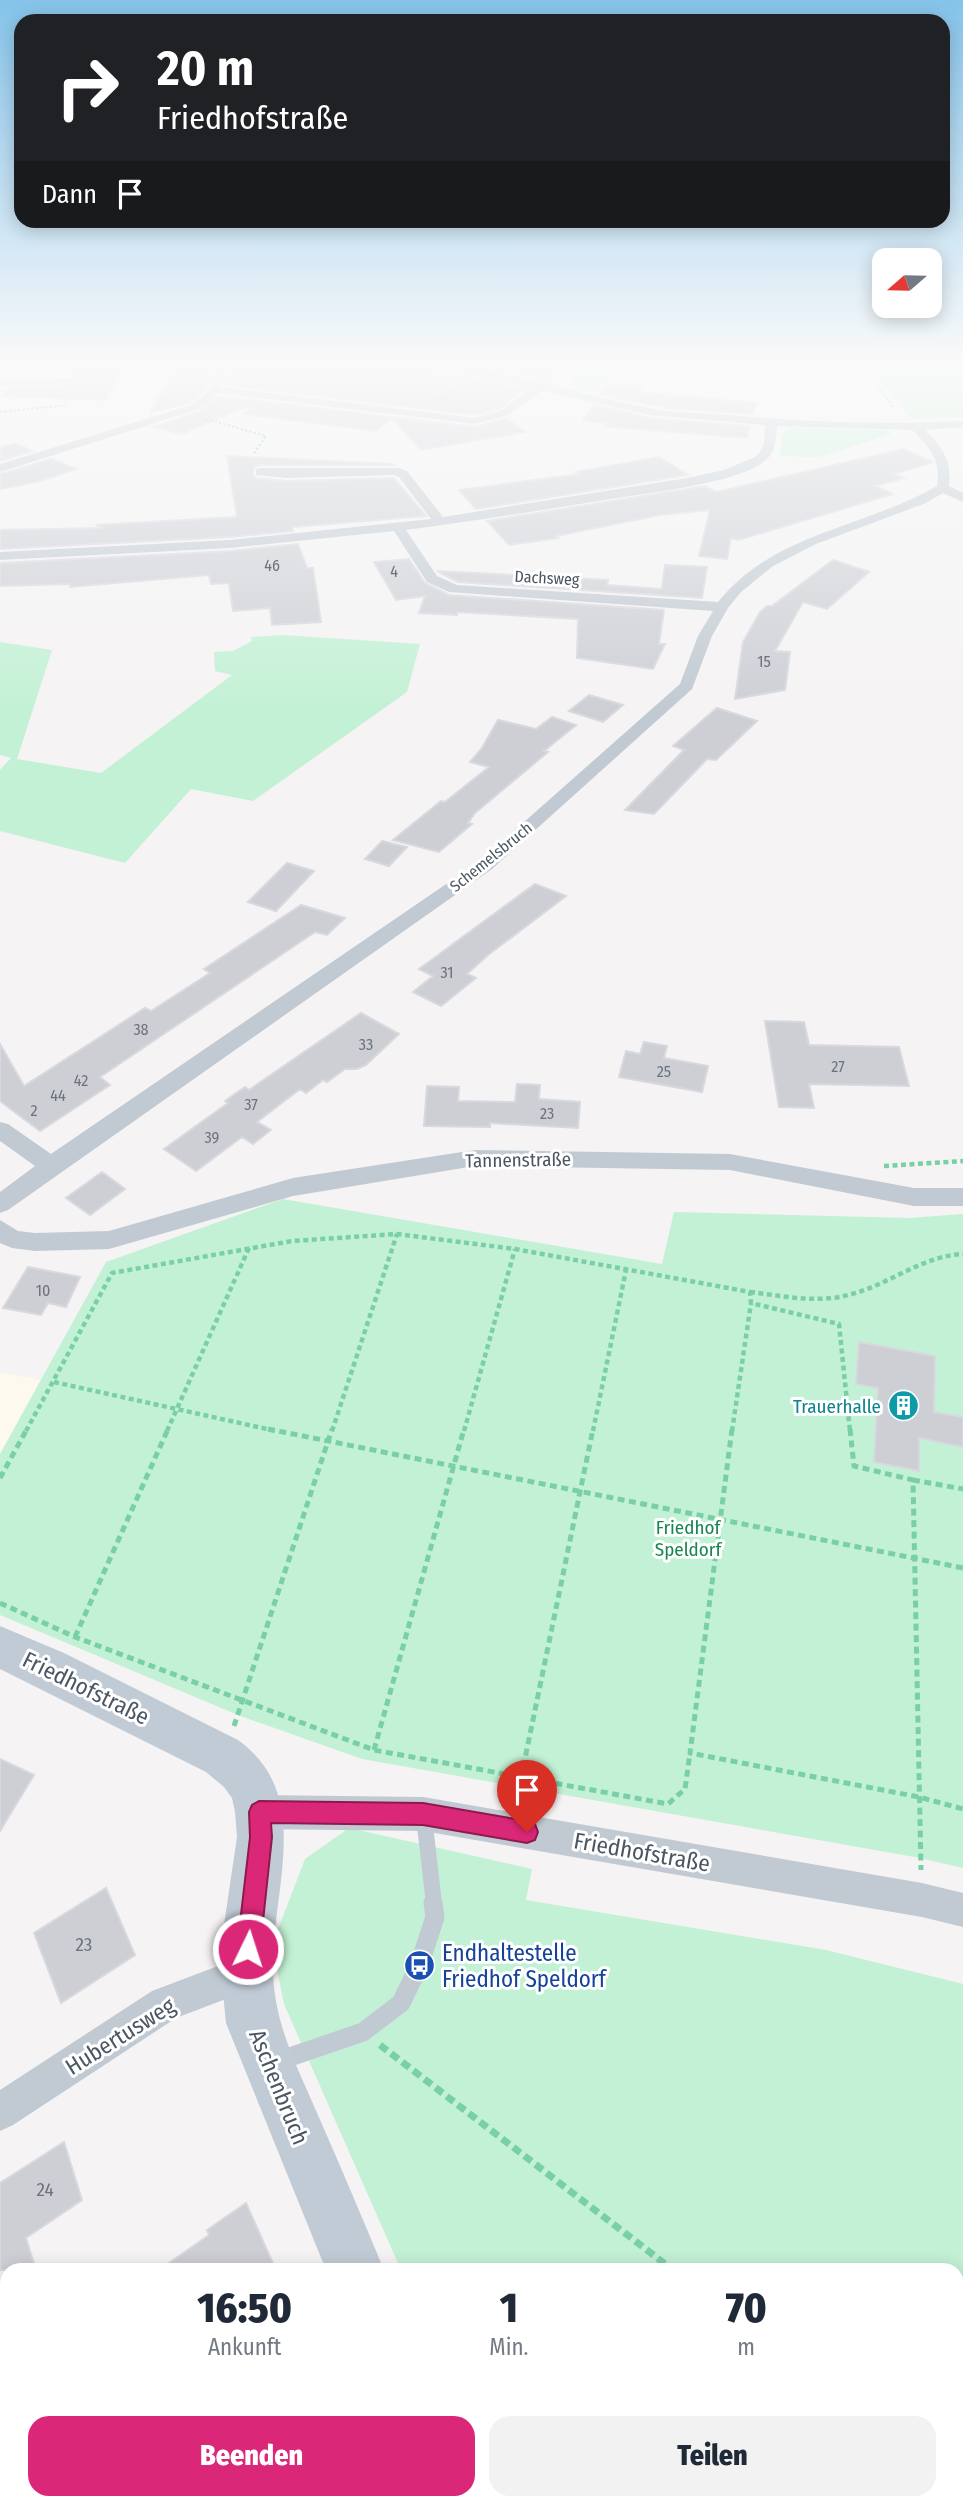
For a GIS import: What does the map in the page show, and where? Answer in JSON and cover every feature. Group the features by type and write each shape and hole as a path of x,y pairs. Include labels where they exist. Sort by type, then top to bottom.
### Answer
{"street":[{"path":"406,478 441,523"},
{"path":"0,556 171,549 399,528 621,494 697,478"},
{"path":"945,478 943,488 963,498"},
{"name":"Schemelsbruch","path":"0,1204 486,865 687,686 705,636 722,607 736,590 768,563 811,541 922,500 943,488"},
{"name":"Dachsweg","path":"399,528 432,579 454,589 722,607"},
{"path":"0,1130 51,1166"},
{"name":"Tannenstraße","path":"0,1228 12,1239 35,1242 109,1240 293,1187 475,1158 730,1162 914,1197 963,1197"},
{"name":"Friedhofstraße","path":"0,1647 48,1668 222,1756 241,1770 253,1788 259,1812 423,1814 922,1900 963,1910"},
{"name":"Aschenbruch","path":"259,1812 261,1837 249,1925 247,1973 252,2023 352,2263"},
{"name":"Hubertusweg","path":"0,2112 165,2004 247,1973"}],"lane":[{"path":"267,2064 331,2045 363,2032 401,2003 419,1966 435,1917 423,1814"}],"path":[{"path":"222,1756 397,1234"},
{"path":"0,1478 112,1273 292,1241 397,1234 515,1250 750,1292 810,1299 843,1297 921,1264 963,1254"},
{"path":"75,1637 249,1248"},
{"path":"374,1750 515,1250"},
{"path":"521,1778 626,1270"},
{"path":"0,1603 75,1637 374,1750 668,1804 685,1788 719,1519 751,1303 750,1292"},
{"path":"751,1303 839,1324 854,1466 963,1489"},
{"path":"54,1382 327,1442 963,1568"},
{"path":"913,1480 922,1900"},
{"path":"690,1754 919,1797 963,1809"},
{"path":"363,2032 664,2263"}],"shaded area":[{"path":"0,1372 41,1380 0,1454"}],"green space":[{"path":"283,635 420,644 407,692 253,801 191,789 125,863 0,831 0,770 11,758 0,755 0,642 52,650 17,759 101,773 232,675 215,671 214,652 233,651 252,641 251,637"},
{"name":"Friedhof Speldorf","path":"283,1199 662,1264 674,1212 909,1218 963,1214 963,1868 920,1858 362,1759 238,1715 0,1615 0,1454 106,1262"},
{"path":"349,1828 532,1869 526,1900 826,1950 963,1984 963,2263 398,2263 284,2004 272,1945 305,1859"}],"building":[{"path":"0,478 49,478 37,482 0,489"},
{"path":"231,478 286,481 394,478 426,516 292,527 293,531 230,537 0,549 0,530 103,528 96,525 237,517"},
{"path":"549,478 669,478 476,509 459,490"},
{"path":"777,478 904,478 875,486 893,494 738,540 731,538 727,559 699,556 710,510 660,515 556,536 558,538 509,545 487,521 705,486 716,492"},
{"path":"298,544 307,568 313,568 321,622 272,625 270,608 233,611 229,583 211,584 209,575 70,587 70,584 0,586 0,563 230,551"},
{"path":"409,559 425,583 449,595 664,610 659,644 665,644 653,669 577,658 578,619 457,612 457,615 419,613 425,596 396,600 374,562"},
{"path":"833,560 869,572 827,609 803,602 775,651 790,652 785,690 735,699 743,642 760,612"},
{"path":"665,565 707,567 702,598 458,582 437,571 608,580 607,585 662,589"},
{"path":"589,695 623,705 603,722 569,711"},
{"path":"717,708 757,721 716,760 707,759 654,814 625,810 684,750 673,746"},
{"path":"552,717 576,725 475,813 468,823 472,824 439,852 393,840 489,767 470,762 482,748 498,720 536,729"},
{"path":"382,841 407,847 389,866 365,859"},
{"path":"287,863 314,871 276,911 248,902"},
{"path":"535,884 566,896 488,955 467,974 476,978 441,1006 413,992 433,976 419,969"},
{"path":"301,905 345,918 327,935 315,932 100,1077 110,1085 40,1131 0,1101 0,1044 24,1086 145,1008 151,1011 210,973 204,969"},
{"path":"361,1013 399,1034 366,1065 357,1069 345,1069 327,1082 323,1080 306,1093 300,1089 257,1122 271,1130 253,1144 242,1137 196,1171 164,1149 228,1103 225,1101 245,1087 249,1090"},
{"path":"765,1021 804,1022 809,1045 899,1047 909,1086 809,1084 814,1108 779,1107"},
{"path":"644,1042 667,1046 664,1058 708,1066 702,1092 619,1077 626,1051 640,1054"},
{"path":"517,1084 540,1085 539,1099 580,1102 578,1128 490,1123 490,1127 424,1126 427,1086 459,1087 458,1101 515,1102"},
{"path":"102,1172 125,1189 90,1215 66,1198"},
{"path":"28,1267 80,1277 66,1307 48,1303 41,1315 3,1308"},
{"name":"Trauerhalle","path":"859,1342 935,1356 934,1412 963,1417 963,1447 919,1438 919,1471 874,1462 878,1388 856,1384"},
{"path":"0,1759 34,1775 0,1831"},
{"path":"106,1888 135,1955 61,2003 34,1933"},
{"path":"64,2142 82,2200 26,2238 34,2263 0,2263 0,2183"},
{"path":"246,2203 273,2263 169,2263 209,2235 207,2230"}],"place":[{"name":"Trauerhalle","path":"904,1406"},
{"name":"Endhaltestelle Friedhof Speldorf","path":"419,1966"}],"route":[{"path":"248,1949 261,1837 259,1812 423,1814 527,1832"}]}
